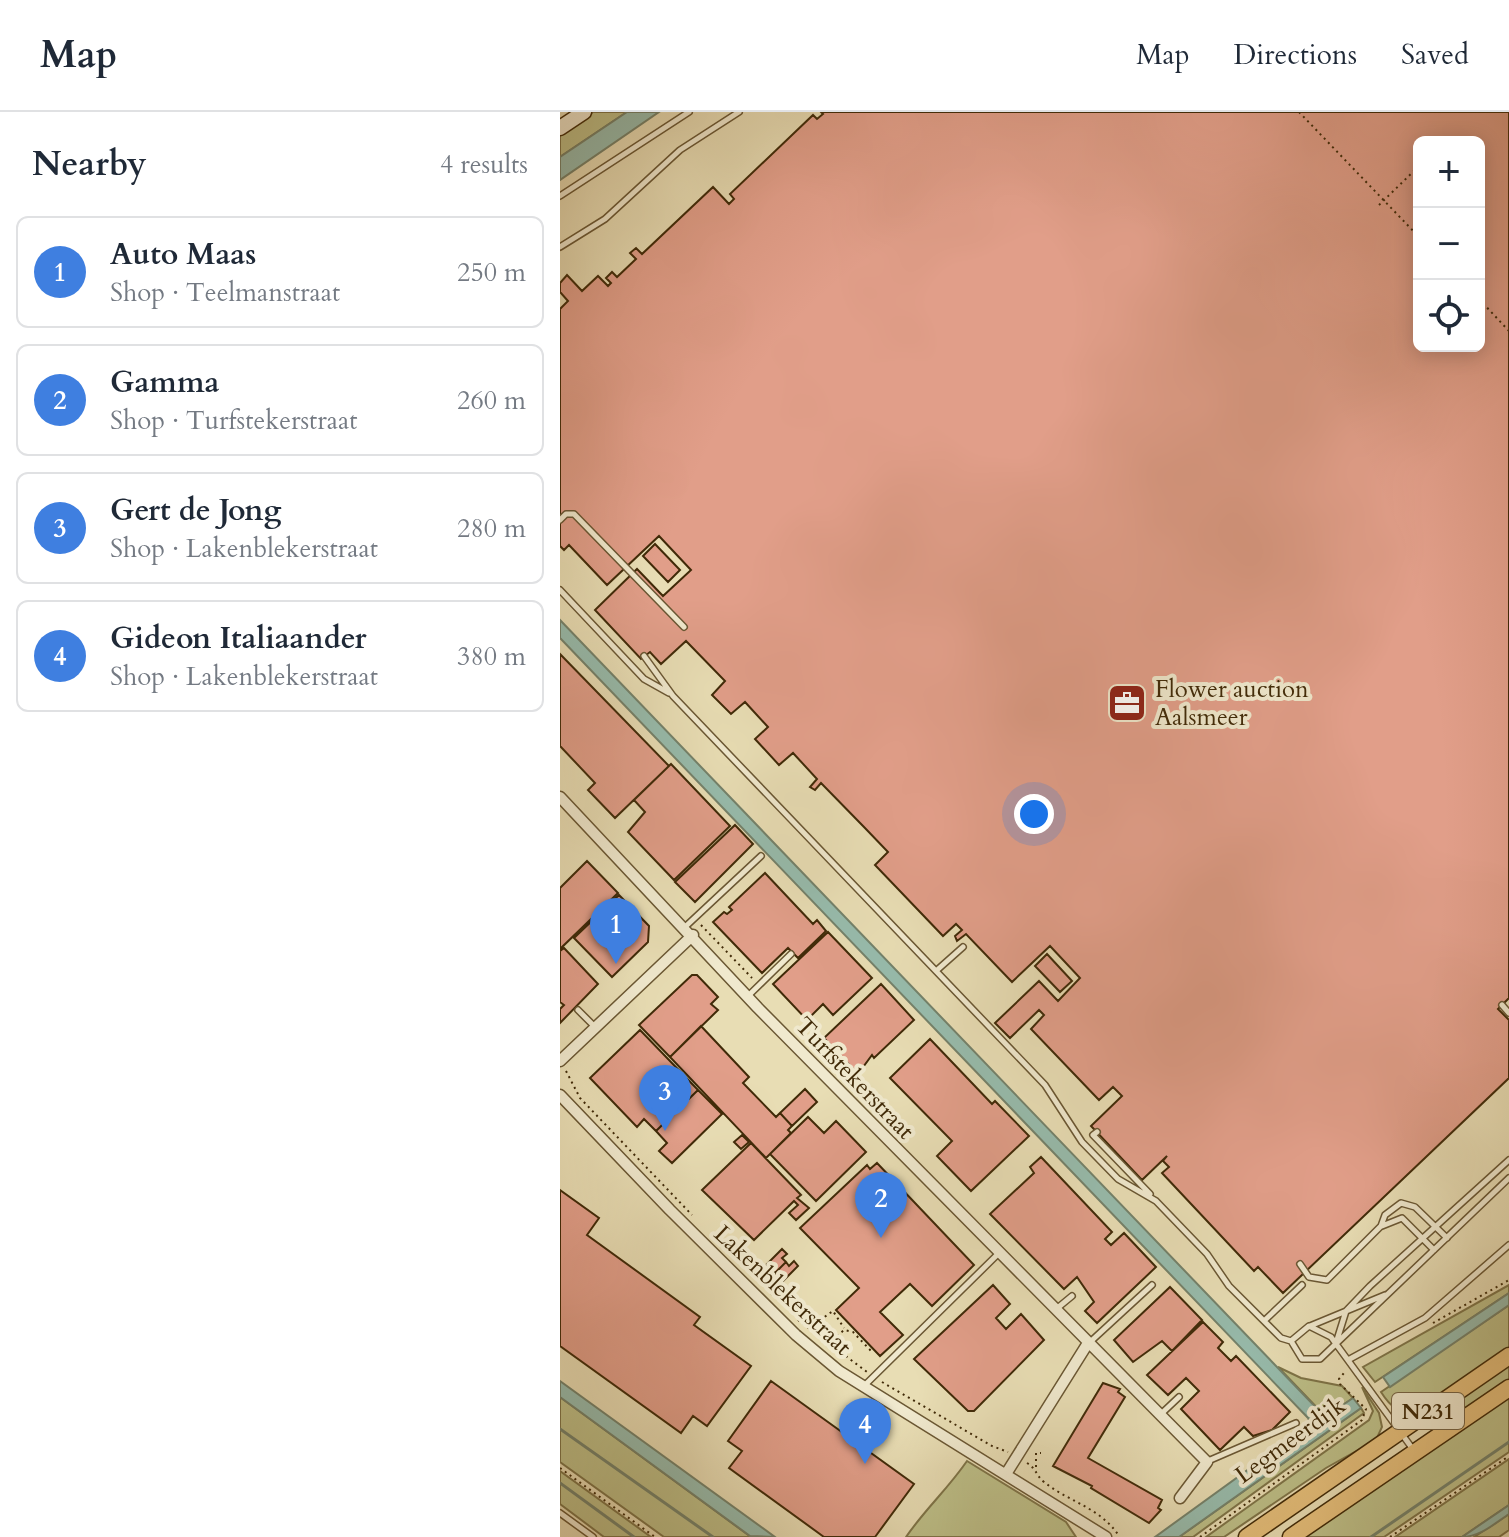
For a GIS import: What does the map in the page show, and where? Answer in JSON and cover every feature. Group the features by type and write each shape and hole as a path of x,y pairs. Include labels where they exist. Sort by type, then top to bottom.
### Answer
{"main road":[{"name":"N231","path":"1247,1537 1509,1356"},
{"name":"N231","path":"1291,1537 1509,1388"}],"street":[{"path":"562,122 584,112"},
{"name":"Turfstekerstraat","path":"560,797 746,994 1207,1462"},
{"path":"560,1063 597,1029 689,931"},
{"name":"Lakenblekerstraat","path":"560,1095 793,1332 839,1371 1006,1474 1093,1532 1106,1537"},
{"path":"1006,1474 1088,1343"},
{"path":"1180,1498 1207,1462"}],"lane":[{"path":"560,196 689,112"},
{"path":"560,247 605,219 680,150 739,112"},
{"path":"560,520 566,514 574,514 684,627"},
{"path":"560,590 644,679 673,696"},
{"path":"644,656 673,696 1045,1085 1082,1142 1118,1179 1156,1201"},
{"path":"689,931 694,919 761,856"},
{"path":"936,971 963,947"},
{"path":"746,994 791,954"},
{"path":"1502,1005 1509,1013"},
{"path":"578,1010 597,1029"},
{"path":"1097,1132 1093,1135 1207,1254 1229,1286 1281,1338 1291,1341 1302,1359 1310,1361 1320,1359 1509,1178"},
{"path":"1335,1343 1346,1311 1421,1237 1509,1160"},
{"path":"1381,1226 1385,1215 1407,1202 1447,1238"},
{"path":"1300,1264 1309,1277 1327,1280 1381,1226 1402,1218 1434,1250"},
{"path":"1348,1360 1425,1318 1509,1245"},
{"path":"863,1387 999,1253"},
{"path":"1088,1343 1152,1285"},
{"path":"1264,1321 1302,1285"},
{"path":"1291,1341 1309,1326 1390,1293"},
{"path":"1055,1311 1072,1296"},
{"path":"1309,1326 1320,1329 1335,1343 1351,1369 1415,1452"},
{"path":"1160,1415 1179,1397"},
{"path":"1207,1462 1296,1423"},
{"path":"560,1513 593,1537"}],"path":[{"path":"1299,112 1413,231"},
{"path":"1379,205 1413,172"},
{"path":"1485,305 1509,331"},
{"path":"694,919 755,982 746,994"},
{"path":"560,1063 573,1078 572,1086 580,1098 696,1219"},
{"path":"743,1268 751,1276 765,1264 783,1283 771,1295 778,1302"},
{"path":"1430,1325 1509,1280"},
{"path":"808,1329 833,1311 844,1330 853,1332 873,1353"},
{"path":"798,1320 827,1345 874,1377 1036,1468 1046,1484 1109,1521 1119,1536"},
{"path":"827,1345 844,1330"},
{"name":"Legmeerdijk","path":"1200,1537 1362,1420 1366,1409 1339,1379 1351,1369"},
{"path":"1036,1468 1036,1453 1041,1453"},
{"path":"1390,1537 1509,1456"},
{"path":"560,1468 655,1537"}],"green space":[{"path":"593,112 627,112 560,157 560,134"},
{"path":"1509,1285 1509,1293 1375,1382 1363,1367"},
{"path":"1509,1305 1509,1350 1416,1411 1399,1410 1384,1397 1381,1392"},
{"path":"1509,1365 1509,1382 1435,1432 1427,1421"},
{"path":"1278,1367 1301,1378 1342,1386 1353,1398 1326,1417"},
{"path":"1362,1387 1379,1413 1382,1427 1376,1440 1326,1468 1224,1537 1206,1537 1369,1420 1373,1411"},
{"path":"560,1397 751,1537 664,1537 560,1462"},
{"path":"1509,1397 1509,1452 1384,1537 1303,1537"},
{"path":"1361,1408 1364,1413 1193,1537 1179,1537"},
{"path":"1509,1459 1509,1505 1462,1537 1395,1537"},
{"path":"967,1461 1066,1522 1076,1537 906,1537"},
{"path":"560,1471 651,1537 604,1537 560,1504"},
{"path":"1509,1514 1509,1530 1499,1537 1474,1537"}],"shaded area":[{"path":"627,112 659,112 560,180 560,157"},
{"path":"560,620 1325,1417 1353,1398 1361,1408 1179,1537 1155,1537 1304,1429 1309,1419 560,638"},
{"path":"1509,1293 1509,1305 1390,1387 1383,1377"},
{"path":"560,1381 775,1537 750,1536 560,1397"},
{"path":"1509,1505 1509,1514 1492,1526 1475,1535 1462,1537"}],"building":[{"name":"Flower auction Aalsmeer","path":"821,112 1509,112 1509,998 1498,1009 1509,1020 1509,1078 1283,1293 1258,1267 1254,1271 1162,1173 1169,1167 1163,1161 1167,1156 1142,1180 1091,1126 1122,1096 1113,1087 1099,1100 1031,1029 1044,1015 1039,1010 1010,1038 995,1023 1039,981 1058,1001 1080,978 1050,946 1012,982 966,934 957,941 955,936 962,930 956,924 943,936 875,865 888,852 821,783 815,790 810,787 817,779 793,753 779,765 755,739 768,727 745,702 731,714 712,695 725,681 686,641 661,664 650,652 641,659 595,610 637,569 663,596 691,570 659,536 607,585 569,545 564,550 560,546 560,309 568,301 560,292 560,283 567,275 582,291 598,276 608,286 611,283 606,278 612,272 617,277 636,259 630,253 636,248 642,254 713,187 729,204 734,199 730,194 813,115 817,119 823,114"},
{"path":"655,544 680,570 668,582 643,556"},
{"path":"560,654 669,766 615,818 588,790 595,783 560,746"},
{"path":"671,764 730,826 674,880 628,832 645,812 634,800"},
{"path":"735,825 753,844 695,902 675,882"},
{"path":"587,861 618,893 560,949 560,888"},
{"path":"765,873 813,924 817,920 826,931 798,958 788,948 762,973 713,922 724,912 727,914 732,910 729,907"},
{"path":"619,895 649,926 648,942 612,977 574,938"},
{"path":"828,932 872,978 833,1015 823,1004 807,1020 773,984"},
{"path":"564,948 598,984 560,1023 560,1009 564,1005 560,1002 560,951"},
{"path":"1047,954 1072,981 1060,992 1035,966"},
{"path":"692,975 697,975 718,997 711,1004 718,1010 670,1057 639,1025"},
{"path":"881,984 914,1020 874,1058 872,1055 858,1074 824,1038"},
{"path":"701,1026 749,1077 743,1083 776,1117 780,1113 792,1126 788,1130 791,1133 766,1158 670,1057"},
{"path":"640,1030 698,1090 656,1131 644,1119 637,1127 590,1078"},
{"path":"930,1039 992,1104 995,1101 1029,1136 971,1191 937,1156 952,1141 890,1078"},
{"path":"805,1089 817,1102 792,1126 780,1113"},
{"path":"698,1090 722,1114 672,1163 659,1151 667,1143 656,1131"},
{"path":"808,1117 824,1133 836,1121 866,1152 816,1201 770,1154"},
{"path":"742,1135 749,1142 741,1149 734,1142"},
{"path":"751,1143 801,1195 797,1198 809,1208 796,1220 789,1213 798,1205 794,1201 754,1240 702,1190"},
{"path":"1041,1157 1112,1232 1105,1239 1111,1245 1124,1233 1156,1267 1097,1323 1085,1311 1094,1302 1077,1277 1064,1289 990,1214 1034,1173 1030,1167"},
{"path":"877,1163 974,1265 932,1306 910,1284 880,1312 903,1335 880,1356 836,1310 859,1288 800,1228 867,1165 870,1169"},
{"path":"560,1190 599,1218 587,1235 700,1317 694,1325 751,1366 707,1426 693,1416 681,1433 560,1346"},
{"path":"782,1249 787,1254 782,1258 786,1262 775,1273 767,1264"},
{"path":"794,1261 798,1266 783,1281 775,1273 786,1262 789,1266"},
{"path":"993,1285 1010,1304 996,1318 1006,1329 1021,1314 1044,1340 974,1411 968,1411 914,1359"},
{"path":"1170,1287 1202,1320 1172,1351 1162,1341 1133,1362 1114,1340"},
{"path":"1203,1322 1223,1342 1218,1348 1231,1361 1236,1356 1290,1412 1272,1430 1253,1436 1244,1427 1220,1450 1181,1409 1199,1391 1186,1378 1168,1395 1147,1375"},
{"path":"771,1381 914,1484 875,1537 824,1537 729,1468 742,1451 728,1441"},
{"path":"1103,1383 1120,1389 1118,1392 1125,1397 1088,1458 1162,1500 1158,1508 1161,1510 1149,1523 1092,1486 1053,1466"}],"waterway":[{"path":"560,1429 713,1537"},
{"path":"1371,1537 1509,1442"},
{"path":"560,1483 634,1537"}],"place":[{"name":"Flower auction Aalsmeer","path":"1127,703"},
{"name":"Auto Maas","path":"616,964"},
{"name":"Gert de Jong","path":"665,1131"},
{"name":"Gamma","path":"881,1238"},
{"name":"Gideon Italiaander","path":"865,1464"}]}
